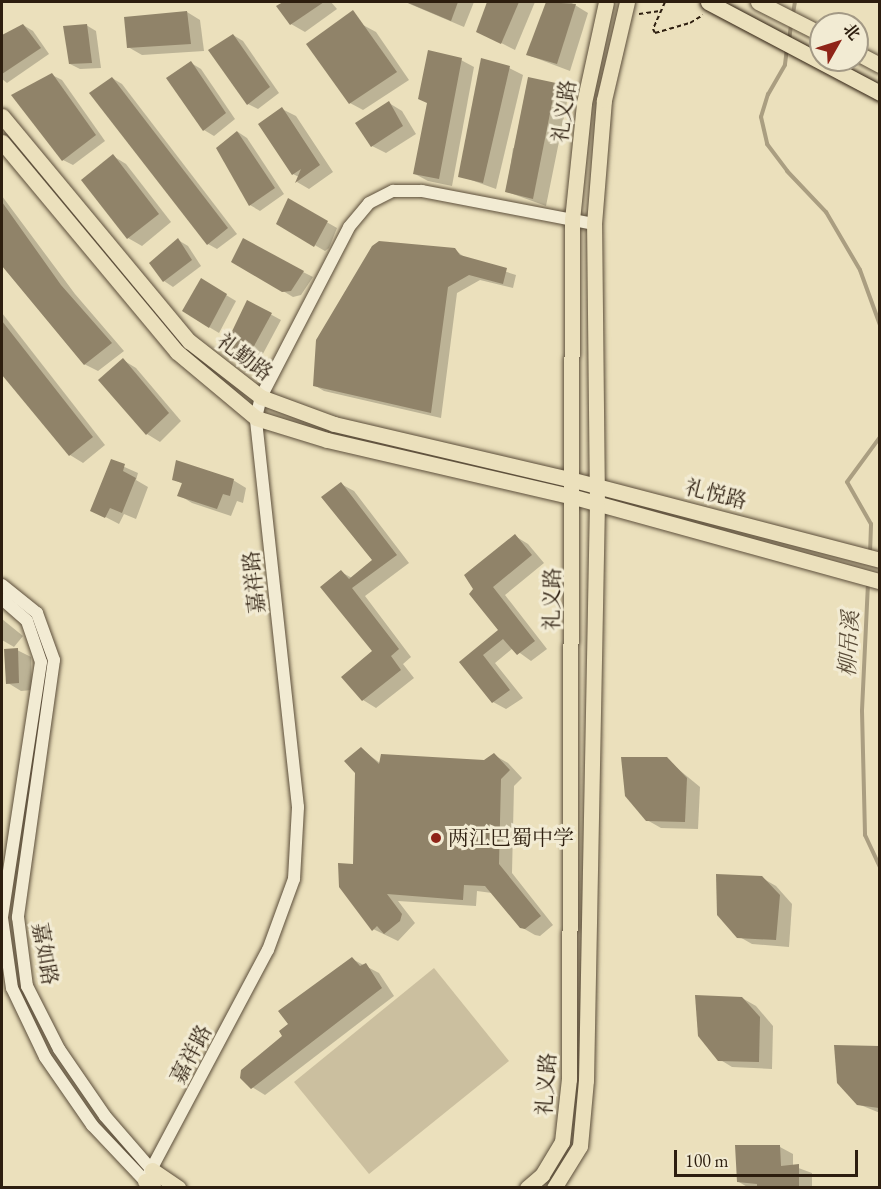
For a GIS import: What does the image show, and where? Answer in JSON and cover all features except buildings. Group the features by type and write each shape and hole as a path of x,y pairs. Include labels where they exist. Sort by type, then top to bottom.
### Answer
{"main road":[{"name":"礼义路","path":"527,1188 542,1175 562,1142 569,1079 574,497 572,220 584,103 606,2"},
{"path":"758,2 809,28"},
{"path":"707,5 879,93"},
{"name":"礼义路","path":"554,1188 580,1146 586,1080 597,504 594,224 604,100 626,7"},
{"name":"礼勤路","path":"2,116 189,341 261,397 333,424 596,486"},
{"name":"礼勤路","path":"2,142 177,352 256,418 327,440 597,504"},
{"name":"礼悦路","path":"596,486 826,543 879,560"},
{"name":"礼悦路","path":"597,504 822,563 879,581"},
{"path":"150,1179 179,1188"}],"street":[{"name":"嘉祥路","path":"150,1179 268,950 294,879 298,807 256,418 261,397 349,226 369,203 393,191 422,191 594,224"},
{"name":"嘉如路","path":"2,585 37,613 54,660 18,917 27,986 59,1049 150,1179"},
{"name":"嘉如路","path":"2,599 27,621 41,662 2,918 12,988 45,1058 93,1125 150,1179"}],"path":[{"path":"664,2 655,33 690,23 707,5"},
{"path":"626,7 647,15 660,11"}],"shaded area":[{"path":"434,968 509,1061 369,1174 294,1082"}],"waterway":[{"name":"柳吊溪","path":"793,14 795,2"},
{"name":"柳吊溪","path":"789,41 791,25"},
{"name":"柳吊溪","path":"787,48 785,65 768,94 761,117 767,144 787,171 826,212 860,270 880,325"},
{"name":"柳吊溪","path":"870,554 871,524 847,482 880,437"},
{"name":"柳吊溪","path":"868,583 862,711 865,835 880,867"}],"place":[{"name":"两江巴蜀中学","path":"436,838"}]}
